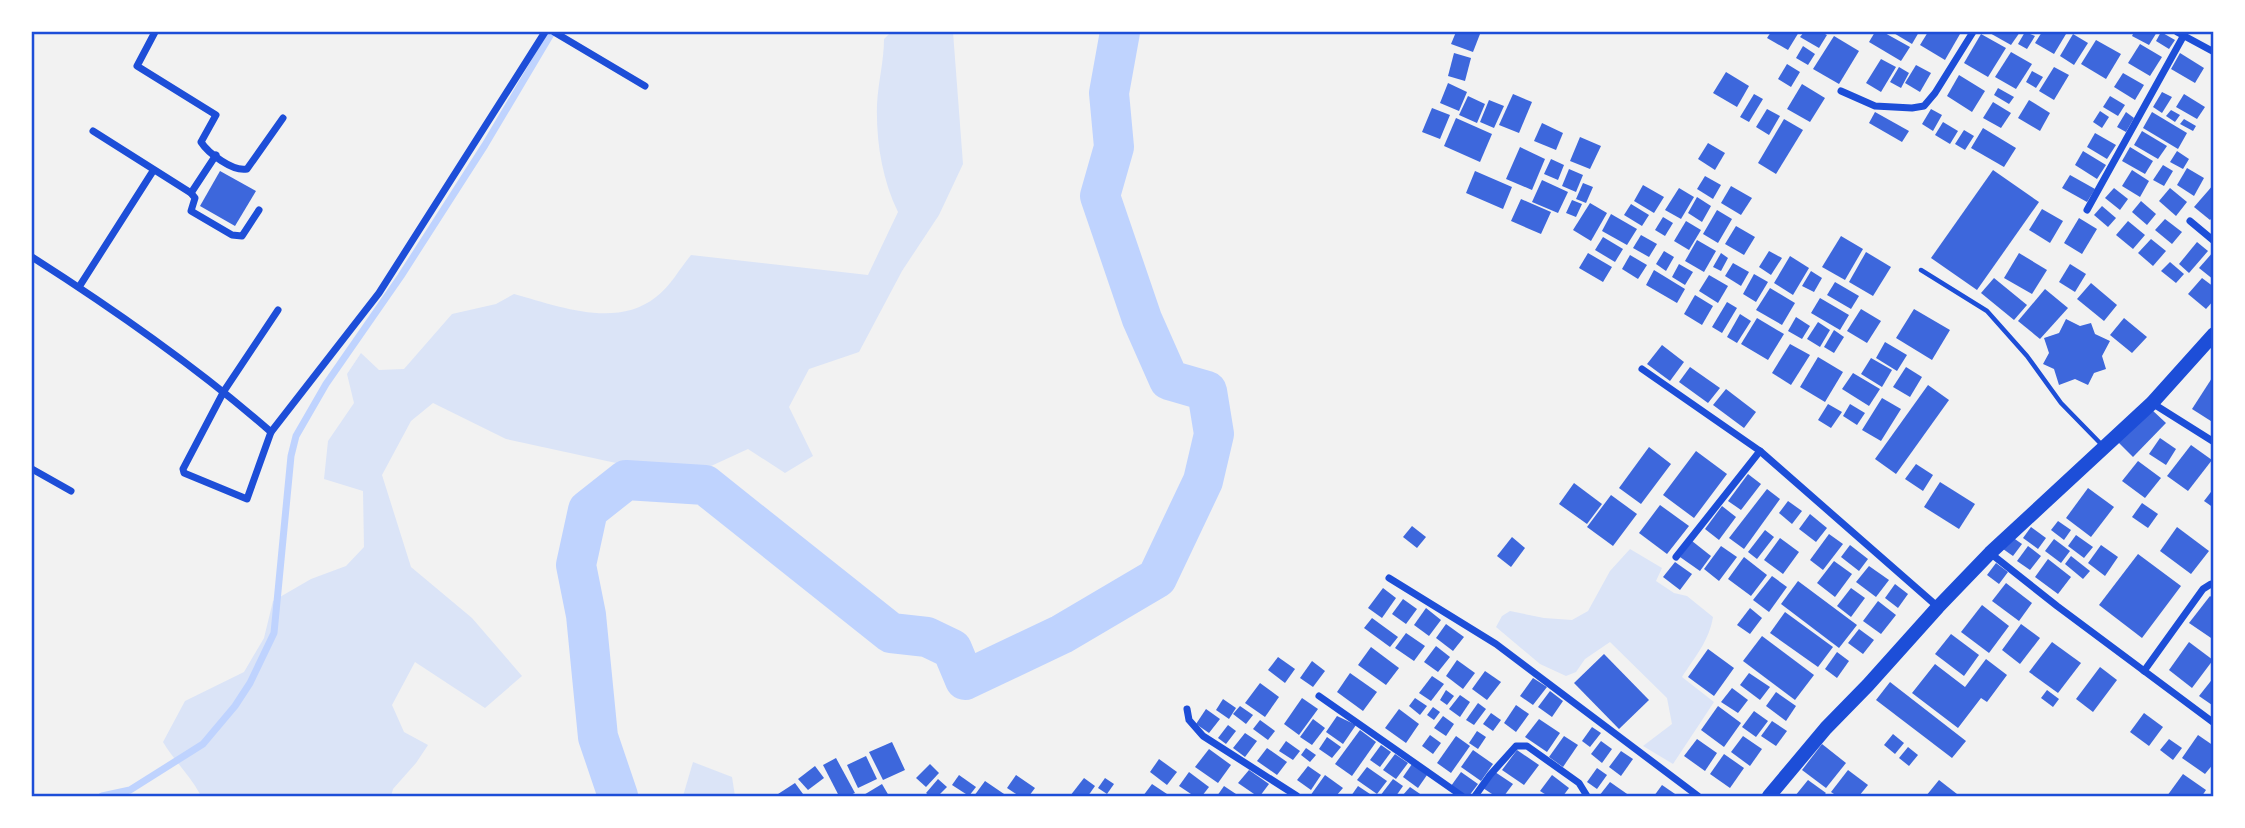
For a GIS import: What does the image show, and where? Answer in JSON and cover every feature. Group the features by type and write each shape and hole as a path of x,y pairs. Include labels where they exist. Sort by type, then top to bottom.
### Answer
{"main road":[{"path":"1769,796 1826,728 1990,553 2152,402 2214,334"}],"street":[{"path":"155,32 137,66 216,115 201,142 216,155 237,169 247,169 284,118"},
{"path":"278,310 224,391 183,469 184,473 247,499 271,432 379,293 545,32"},
{"path":"554,32 645,86"},
{"path":"1840,91 1884,108 1924,106 1973,32"},
{"path":"2087,210 2181,33 2214,52"},
{"path":"93,131 191,193 195,198 191,211 237,237 242,236 259,211"},
{"path":"191,193 216,155"},
{"path":"79,287 153,171"},
{"path":"2190,221 2214,241"},
{"path":"32,257 79,287 224,391 271,432"},
{"path":"1642,369 1760,451 1938,607"},
{"path":"2152,402 2214,442"},
{"path":"1676,557 1760,451"},
{"path":"32,469 71,491"},
{"path":"1990,553 2214,723"},
{"path":"1388,578 1496,644 1698,796"},
{"path":"2144,671 2203,589 2214,585"},
{"path":"1319,696 1462,796"},
{"path":"1187,709 1189,720 1203,736 1297,796"},
{"path":"1475,796 1512,748 1527,746 1579,783 1587,796"}],"lane":[{"path":"1921,270 1987,311 2027,356 2060,403 2103,446"}],"shaded area":[{"path":"891,32 953,32 963,164 939,215 902,271 859,352 809,369 789,407 813,456 785,473 748,449 685,478 506,439 433,403 411,421 382,475 411,567 472,618 522,676 485,708 415,662 392,705 404,732 428,745 393,789 391,796 201,796 163,742 185,701 244,672 264,638 273,601 311,579 346,566 364,547 363,491 324,479 328,441 354,403 347,374 361,353 379,370 404,369 452,314 496,304 514,294 586,312 623,312 640,307 661,293 691,255 868,275 898,212 884,173 877,119 884,39"},
{"path":"1630,549 1662,568 1656,581 1674,593 1687,596 1713,617 1705,641 1682,677 1714,702 1673,764 1643,746 1672,724 1667,698 1610,642 1585,659 1576,672 1566,676 1540,664 1496,627 1502,616 1510,611 1572,620 1588,611 1610,571"},
{"path":"693,762 732,777 735,796 683,796"}],"building":[{"path":"1456,32 1480,34 1473,52 1451,44"},
{"path":"1771,32 1799,32 1788,50 1767,38"},
{"path":"1804,32 1821,32 1827,35 1819,48 1800,37"},
{"path":"1875,32 1883,32 1910,47 1901,61 1869,42"},
{"path":"1892,32 1919,32 1912,44"},
{"path":"1928,32 1960,34 1945,60 1920,45"},
{"path":"1988,32 2020,32 2011,45"},
{"path":"2025,32 2035,36 2027,49 2018,44"},
{"path":"2042,32 2066,34 2054,54 2035,43"},
{"path":"2134,32 2157,32 2149,45 2132,36"},
{"path":"2161,32 2175,40 2169,49 2156,41"},
{"path":"1981,34 2006,48 1988,77 1964,63"},
{"path":"2073,34 2088,43 2074,65 2060,56"},
{"path":"1834,36 1859,51 1839,84 1813,69"},
{"path":"2096,40 2121,54 2106,79 2081,64"},
{"path":"2140,44 2162,57 2150,76 2128,63"},
{"path":"1803,46 1815,54 1808,65 1796,58"},
{"path":"2011,52 2032,64 2016,89 1995,77"},
{"path":"1454,53 1471,58 1465,81 1448,76"},
{"path":"2180,53 2204,68 2195,83 2171,69"},
{"path":"1881,59 1896,67 1881,92 1866,83"},
{"path":"1787,64 1800,72 1791,87 1778,79"},
{"path":"1916,65 1931,73 1920,92 1905,83"},
{"path":"1899,67 1909,73 1901,88 1890,82"},
{"path":"2054,67 2069,75 2054,100 2039,91"},
{"path":"2032,71 2043,77 2036,88 2026,82"},
{"path":"1726,72 1749,86 1737,107 1713,93"},
{"path":"2123,73 2144,85 2135,100 2114,87"},
{"path":"1959,75 1985,91 1972,112 1947,96"},
{"path":"1448,83 1467,92 1459,111 1440,103"},
{"path":"1802,84 1825,98 1810,122 1787,109"},
{"path":"1998,88 2014,97 2009,104 1994,95"},
{"path":"2162,92 2172,97 2162,113 2153,107"},
{"path":"1513,94 1532,102 1519,133 1499,125"},
{"path":"1754,94 1763,99 1749,122 1740,117"},
{"path":"2184,94 2205,107 2197,119 2176,107"},
{"path":"1468,96 1485,104 1477,123 1459,115"},
{"path":"2110,96 2125,105 2118,116 2103,107"},
{"path":"1489,100 1504,106 1494,128 1480,122"},
{"path":"2029,100 2050,113 2040,131 2018,118"},
{"path":"1993,102 2011,113 2001,128 1983,118"},
{"path":"1432,108 1450,115 1440,139 1422,132"},
{"path":"1767,109 1780,116 1769,135 1756,127"},
{"path":"1931,109 1942,115 1933,131 1922,124"},
{"path":"2171,110 2180,115 2175,122 2166,116"},
{"path":"2100,111 2109,117 2102,128 2093,122"},
{"path":"1875,112 1909,131 1902,142 1869,123"},
{"path":"2126,112 2134,118 2126,132 2117,127"},
{"path":"2152,112 2187,133 2178,149 2143,128"},
{"path":"1456,118 1492,134 1480,162 1444,146"},
{"path":"1784,119 1803,130 1776,174 1758,163"},
{"path":"2184,119 2196,126 2193,131 2180,124"},
{"path":"1943,122 1958,131 1950,144 1935,135"},
{"path":"1542,123 1563,133 1556,150 1534,141"},
{"path":"1983,128 2016,148 2004,167 1971,148"},
{"path":"1964,130 1974,136 1965,150 1955,144"},
{"path":"2142,131 2167,146 2158,159 2134,145"},
{"path":"2095,133 2116,145 2107,159 2087,147"},
{"path":"1580,137 1601,146 1590,169 1570,161"},
{"path":"1708,143 1725,153 1715,170 1698,159"},
{"path":"1520,147 1545,159 1532,190 1506,179"},
{"path":"2130,147 2153,161 2145,174 2122,161"},
{"path":"2083,151 2106,165 2097,179 2075,165"},
{"path":"2177,151 2189,159 2183,169 2170,162"},
{"path":"1551,159 1564,165 1558,180 1544,174"},
{"path":"2163,165 2173,171 2164,186 2153,180"},
{"path":"2187,168 2204,178 2194,196 2177,185"},
{"path":"1569,169 1583,175 1576,192 1562,186"},
{"path":"1993,170 2039,202 1977,290 1931,258"},
{"path":"2132,170 2149,181 2140,197 2122,186"},
{"path":"220,171 256,191 235,226 200,206"},
{"path":"1475,171 1512,187 1503,209 1466,193"},
{"path":"2070,175 2095,189 2087,202 2062,188"},
{"path":"1705,176 1721,185 1713,199 1697,189"},
{"path":"1542,180 1568,192 1558,213 1532,202"},
{"path":"1583,183 1593,187 1586,203 1576,199"},
{"path":"2214,184 2214,216 2210,220 2194,207"},
{"path":"1643,185 1664,197 1654,213 1634,201"},
{"path":"1731,186 1752,198 1741,215 1721,203"},
{"path":"1679,188 1694,197 1681,219 1665,210"},
{"path":"2114,188 2128,199 2120,210 2105,198"},
{"path":"2170,188 2187,202 2176,216 2159,201"},
{"path":"1697,197 1711,206 1702,222 1688,213"},
{"path":"1521,199 1551,212 1541,234 1511,221"},
{"path":"1572,200 1582,204 1576,217 1566,213"},
{"path":"2141,201 2156,214 2147,225 2132,212"},
{"path":"1590,203 1607,213 1591,241 1573,230"},
{"path":"1631,204 1649,215 1642,226 1624,215"},
{"path":"2102,206 2116,218 2108,227 2094,215"},
{"path":"2042,209 2063,221 2050,243 2029,230"},
{"path":"1717,210 1732,219 1718,243 1703,234"},
{"path":"1611,214 1637,229 1627,245 1602,231"},
{"path":"1663,217 1673,223 1665,236 1655,230"},
{"path":"2079,218 2097,229 2082,254 2064,243"},
{"path":"2165,219 2182,232 2172,244 2155,230"},
{"path":"1686,221 1701,230 1689,250 1674,241"},
{"path":"2128,221 2145,235 2133,249 2116,235"},
{"path":"1736,226 1755,237 1744,255 1725,244"},
{"path":"1641,235 1657,244 1649,257 1633,248"},
{"path":"1841,236 1863,249 1845,280 1822,267"},
{"path":"1603,237 1623,249 1615,262 1595,250"},
{"path":"2151,239 2166,251 2153,266 2138,253"},
{"path":"1697,240 1716,251 1704,272 1685,261"},
{"path":"2197,242 2208,251 2189,273 2179,264"},
{"path":"1664,251 1674,257 1666,271 1656,264"},
{"path":"1769,251 1782,258 1771,275 1759,267"},
{"path":"2214,251 2214,280 2199,268"},
{"path":"1866,252 1891,267 1873,296 1849,282"},
{"path":"1588,253 1612,267 1603,282 1579,268"},
{"path":"1721,253 1728,258 1721,271 1713,267"},
{"path":"2019,253 2047,270 2032,294 2004,278"},
{"path":"1630,255 1647,265 1638,279 1622,269"},
{"path":"1790,256 1809,268 1793,295 1774,283"},
{"path":"2170,262 2184,274 2176,283 2161,271"},
{"path":"1733,263 1749,272 1741,286 1725,276"},
{"path":"1679,264 1693,272 1685,285 1672,277"},
{"path":"2070,264 2086,274 2075,292 2059,282"},
{"path":"1654,270 1685,289 1677,303 1646,285"},
{"path":"1811,271 1822,278 1814,292 1802,286"},
{"path":"1754,274 1768,282 1756,302 1743,294"},
{"path":"1709,275 1728,286 1718,303 1699,291"},
{"path":"1994,278 2027,305 2014,320 1981,293"},
{"path":"2202,278 2214,287 2214,300 2206,309 2188,294"},
{"path":"1835,282 1859,296 1851,309 1827,295"},
{"path":"2091,283 2117,305 2104,321 2077,299"},
{"path":"1770,288 1795,303 1782,325 1756,310"},
{"path":"2045,289 2068,308 2040,339 2018,321"},
{"path":"1695,295 1713,306 1702,325 1684,314"},
{"path":"1820,298 1849,315 1840,330 1811,313"},
{"path":"1727,302 1737,308 1722,333 1712,327"},
{"path":"1861,309 1881,321 1867,343 1847,331"},
{"path":"1914,309 1950,330 1932,360 1896,338"},
{"path":"1740,314 1751,321 1737,343 1727,337"},
{"path":"1796,317 1810,326 1802,339 1788,331"},
{"path":"1757,318 1784,334 1768,360 1741,344"},
{"path":"2124,318 2147,337 2132,353 2110,335"},
{"path":"2066,319 2080,326 2091,323 2095,334 2110,341 2102,356 2106,369 2094,373 2088,385 2075,379 2059,385 2054,369 2043,364 2049,353 2044,338 2059,333"},
{"path":"1818,322 1830,330 1820,347 1807,339"},
{"path":"1834,330 1844,337 1834,353 1824,347"},
{"path":"1885,342 1907,355 1897,371 1876,358"},
{"path":"1790,344 1810,355 1791,385 1772,373"},
{"path":"1662,345 1684,362 1670,381 1647,364"},
{"path":"1818,357 1843,372 1825,402 1800,387"},
{"path":"1871,358 1892,370 1882,387 1861,374"},
{"path":"1690,367 1720,388 1708,403 1679,382"},
{"path":"1906,367 1922,377 1910,397 1893,387"},
{"path":"1853,373 1880,389 1869,406 1842,389"},
{"path":"2212,378 2214,379 2214,423 2192,409"},
{"path":"1928,385 1949,400 1896,474 1875,459"},
{"path":"1726,389 1756,412 1744,428 1713,405"},
{"path":"1882,398 1901,409 1881,441 1862,430"},
{"path":"1828,404 1842,412 1831,428 1818,420"},
{"path":"1850,404 1865,413 1857,425 1843,416"},
{"path":"2151,409 2166,423 2133,457 2118,442"},
{"path":"2160,438 2176,449 2166,465 2149,454"},
{"path":"2191,445 2212,460 2188,491 2167,476"},
{"path":"1649,447 1671,464 1641,504 1619,488"},
{"path":"1696,451 1727,474 1694,518 1663,495"},
{"path":"2138,461 2161,478 2145,498 2122,481"},
{"path":"1916,464 1933,475 1923,491 1905,479"},
{"path":"1748,474 1761,484 1741,510 1728,501"},
{"path":"1940,482 1975,504 1959,529 1924,507"},
{"path":"1574,483 1602,504 1587,524 1559,504"},
{"path":"2088,488 2114,507 2091,537 2066,518"},
{"path":"2214,488 2214,508 2204,501"},
{"path":"1767,489 1780,499 1744,549 1729,538"},
{"path":"1611,495 1637,514 1613,546 1587,527"},
{"path":"1788,501 1802,511 1792,524 1779,513"},
{"path":"2142,503 2158,514 2148,528 2132,517"},
{"path":"1660,505 1689,526 1667,554 1639,533"},
{"path":"1722,506 1736,517 1719,540 1705,529"},
{"path":"1810,514 1827,528 1816,542 1799,529"},
{"path":"2058,521 2071,530 2064,540 2051,530"},
{"path":"1412,526 1426,537 1417,548 1403,537"},
{"path":"2031,527 2046,538 2038,549 2023,538"},
{"path":"2177,527 2209,551 2191,574 2160,551"},
{"path":"1765,530 1774,537 1757,559 1748,552"},
{"path":"1829,534 1843,544 1823,570 1810,560"},
{"path":"2076,535 2093,547 2084,558 2068,546"},
{"path":"1512,537 1525,548 1511,567 1497,556"},
{"path":"2012,537 2022,544 2013,556 2003,549"},
{"path":"1780,538 1799,552 1783,574 1764,560"},
{"path":"2054,539 2070,551 2061,563 2045,551"},
{"path":"1692,541 1711,556 1700,571 1680,557"},
{"path":"1850,545 1868,559 1859,571 1841,557"},
{"path":"2101,545 2118,557 2105,576 2088,563"},
{"path":"1721,546 1737,557 1719,581 1704,569"},
{"path":"2028,546 2041,556 2030,570 2017,561"},
{"path":"2138,554 2181,586 2142,638 2099,605"},
{"path":"2071,556 2090,571 2083,579 2065,564"},
{"path":"1744,557 1767,575 1751,596 1728,579"},
{"path":"2048,559 2071,577 2058,594 2035,577"},
{"path":"1834,561 1852,574 1835,597 1817,583"},
{"path":"1675,562 1692,574 1680,590 1663,577"},
{"path":"1996,563 2008,572 1999,584 1987,575"},
{"path":"1869,566 1889,580 1876,597 1856,582"},
{"path":"1772,576 1787,587 1769,612 1753,600"},
{"path":"1798,581 1857,625 1839,648 1781,604"},
{"path":"2006,583 2032,603 2019,621 1992,601"},
{"path":"1895,584 1908,594 1898,608 1885,598"},
{"path":"1383,588 1396,598 1382,618 1368,608"},
{"path":"1851,588 1865,598 1851,617 1837,606"},
{"path":"2210,596 2214,599 2214,640 2189,623"},
{"path":"1403,599 1417,609 1406,624 1392,614"},
{"path":"1878,601 1896,615 1881,634 1863,621"},
{"path":"1982,605 2009,626 1989,653 1961,632"},
{"path":"1426,608 1441,620 1429,636 1414,625"},
{"path":"1750,608 1762,618 1750,634 1737,625"},
{"path":"1785,612 1833,647 1818,667 1770,633"},
{"path":"1372,618 1398,637 1390,647 1364,628"},
{"path":"1446,624 1464,637 1453,651 1436,638"},
{"path":"2021,624 2040,638 2020,664 2002,650"},
{"path":"1859,629 1874,640 1863,654 1848,643"},
{"path":"1406,633 1425,646 1414,661 1395,648"},
{"path":"1951,634 1979,655 1964,676 1935,654"},
{"path":"1762,636 1814,675 1795,700 1743,661"},
{"path":"2052,642 2081,663 2058,693 2029,672"},
{"path":"2189,642 2213,660 2192,688 2169,670"},
{"path":"1436,646 1450,657 1438,672 1424,662"},
{"path":"1371,647 1399,668 1386,685 1358,665"},
{"path":"1708,649 1734,668 1714,696 1688,677"},
{"path":"1837,652 1849,661 1837,678 1825,669"},
{"path":"1604,654 1649,700 1619,729 1574,683"},
{"path":"1278,657 1295,669 1285,683 1268,670"},
{"path":"1986,659 2007,675 1987,702 1981,698 1958,728 1912,693 1935,664 1965,687"},
{"path":"1457,660 1475,673 1463,689 1446,676"},
{"path":"1312,661 1325,671 1313,687 1300,678"},
{"path":"2100,667 2117,680 2093,712 2076,699"},
{"path":"1485,671 1501,682 1487,700 1472,689"},
{"path":"1350,673 1377,692 1363,711 1337,692"},
{"path":"1749,673 1770,687 1760,700 1740,685"},
{"path":"1432,676 1444,684 1431,701 1419,693"},
{"path":"2214,677 2214,704 2212,705 2199,696"},
{"path":"1533,678 1547,687 1533,705 1520,696"},
{"path":"1890,682 1966,741 1952,758 1876,700"},
{"path":"1260,683 1279,697 1265,717 1245,703"},
{"path":"1732,688 1748,700 1738,713 1721,702"},
{"path":"1446,690 1454,696 1447,705 1440,700"},
{"path":"2047,690 2059,699 2053,707 2041,698"},
{"path":"1550,691 1563,701 1552,717 1538,707"},
{"path":"1776,692 1796,706 1786,721 1766,706"},
{"path":"1460,695 1470,702 1460,717 1449,709"},
{"path":"1302,698 1318,709 1299,735 1284,724"},
{"path":"1415,698 1427,706 1420,715 1409,706"},
{"path":"1223,699 1236,708 1229,719 1216,710"},
{"path":"1478,703 1486,709 1474,725 1466,720"},
{"path":"1516,705 1529,714 1516,732 1504,723"},
{"path":"1240,706 1253,715 1246,724 1233,714"},
{"path":"1718,706 1741,723 1724,747 1701,730"},
{"path":"1433,707 1440,712 1434,720 1427,715"},
{"path":"1206,709 1220,719 1209,733 1196,724"},
{"path":"1399,709 1419,724 1406,743 1385,728"},
{"path":"1754,711 1768,721 1756,737 1742,727"},
{"path":"1491,713 1501,720 1493,731 1483,724"},
{"path":"2144,713 2163,727 2149,746 2130,732"},
{"path":"1337,716 1356,725 1343,744 1326,732"},
{"path":"1443,716 1454,724 1446,736 1434,728"},
{"path":"1313,719 1325,728 1312,745 1300,737"},
{"path":"1539,719 1560,733 1547,752 1525,737"},
{"path":"1260,720 1275,731 1268,740 1253,729"},
{"path":"1772,721 1787,731 1776,746 1761,736"},
{"path":"1228,725 1236,731 1226,744 1218,738"},
{"path":"1592,727 1601,733 1590,747 1582,741"},
{"path":"1360,730 1376,742 1352,776 1335,764"},
{"path":"1477,731 1486,737 1478,749 1469,743"},
{"path":"1245,733 1257,741 1245,757 1233,748"},
{"path":"1893,734 1904,743 1895,754 1884,745"},
{"path":"1430,735 1441,743 1433,754 1422,746"},
{"path":"2198,735 2214,746 2214,763 2205,774 2182,758"},
{"path":"1456,736 1470,746 1451,773 1437,763"},
{"path":"1564,736 1578,745 1563,767 1549,757"},
{"path":"1743,736 1762,749 1750,766 1731,752"},
{"path":"1327,737 1341,747 1332,758 1319,749"},
{"path":"1697,739 1717,753 1705,771 1684,756"},
{"path":"2169,739 2182,748 2173,760 2160,750"},
{"path":"1286,741 1300,751 1293,760 1279,751"},
{"path":"1601,741 1612,749 1602,763 1591,754"},
{"path":"892,742 905,770 883,780 869,752"},
{"path":"1822,744 1846,763 1826,788 1802,770"},
{"path":"1381,745 1391,752 1380,767 1370,760"},
{"path":"1908,747 1918,755 1909,766 1899,758"},
{"path":"1267,748 1287,762 1277,775 1257,761"},
{"path":"1306,748 1316,755 1310,762 1301,755"},
{"path":"1209,749 1231,765 1218,783 1195,767"},
{"path":"1473,750 1493,764 1481,781 1461,767"},
{"path":"1517,750 1539,765 1524,785 1502,770"},
{"path":"1621,751 1633,759 1621,776 1609,767"},
{"path":"1395,754 1408,763 1396,779 1383,770"},
{"path":"1724,754 1744,768 1730,788 1710,774"},
{"path":"866,756 877,779 858,788 847,765"},
{"path":"836,758 855,793 848,796 839,796 823,765"},
{"path":"1159,759 1177,772 1167,785 1150,772"},
{"path":"930,764 939,773 926,787 916,778"},
{"path":"1412,764 1427,775 1418,788 1403,777"},
{"path":"815,766 824,778 808,790 798,779"},
{"path":"1308,766 1321,775 1311,790 1297,780"},
{"path":"1367,767 1387,781 1377,794 1357,780"},
{"path":"1597,768 1607,775 1597,789 1587,782"},
{"path":"1249,770 1269,784 1260,796 1238,783"},
{"path":"1848,770 1868,785 1859,796 1837,796 1831,792"},
{"path":"1189,772 1209,787 1202,796 1194,796 1179,786"},
{"path":"1461,772 1478,784 1469,796 1451,786"},
{"path":"1495,772 1513,784 1504,796 1495,796 1483,788"},
{"path":"2183,774 2206,790 2202,796 2167,796"},
{"path":"959,775 976,787 969,796 952,785"},
{"path":"1016,775 1035,788 1029,796 1019,796 1007,788"},
{"path":"1325,775 1343,788 1336,796 1310,796"},
{"path":"1552,775 1569,788 1563,796 1548,796 1540,791"},
{"path":"1084,778 1095,786 1088,796 1070,796"},
{"path":"1105,778 1114,784 1107,794 1098,788"},
{"path":"938,779 947,787 938,796 930,796 926,793"},
{"path":"1393,779 1403,786 1396,796 1380,796"},
{"path":"1808,780 1826,793 1823,796 1795,796"},
{"path":"1939,780 1957,794 1926,796"},
{"path":"985,781 1007,796 974,796"},
{"path":"1610,782 1630,796 1599,796"},
{"path":"795,783 803,794 775,796"},
{"path":"882,784 889,796 862,796"},
{"path":"1152,784 1167,794 1143,796"},
{"path":"1662,785 1678,796 1654,796"},
{"path":"1224,786 1239,796 1217,796"},
{"path":"1358,786 1373,796 1351,796"},
{"path":"1410,787 1423,796 1402,796"}],"waterway":[{"path":"618,796 598,737 586,615 576,565 588,510 626,480 705,485 891,633 927,637 952,649 965,680 1062,634 1157,578 1203,481 1214,434 1207,391 1169,380 1142,319 1100,196 1114,147 1109,93 1120,32"},
{"path":"102,796 130,790 203,744 235,706 250,683 274,633 291,456 296,436 326,384 401,276 485,145 551,34"}]}
